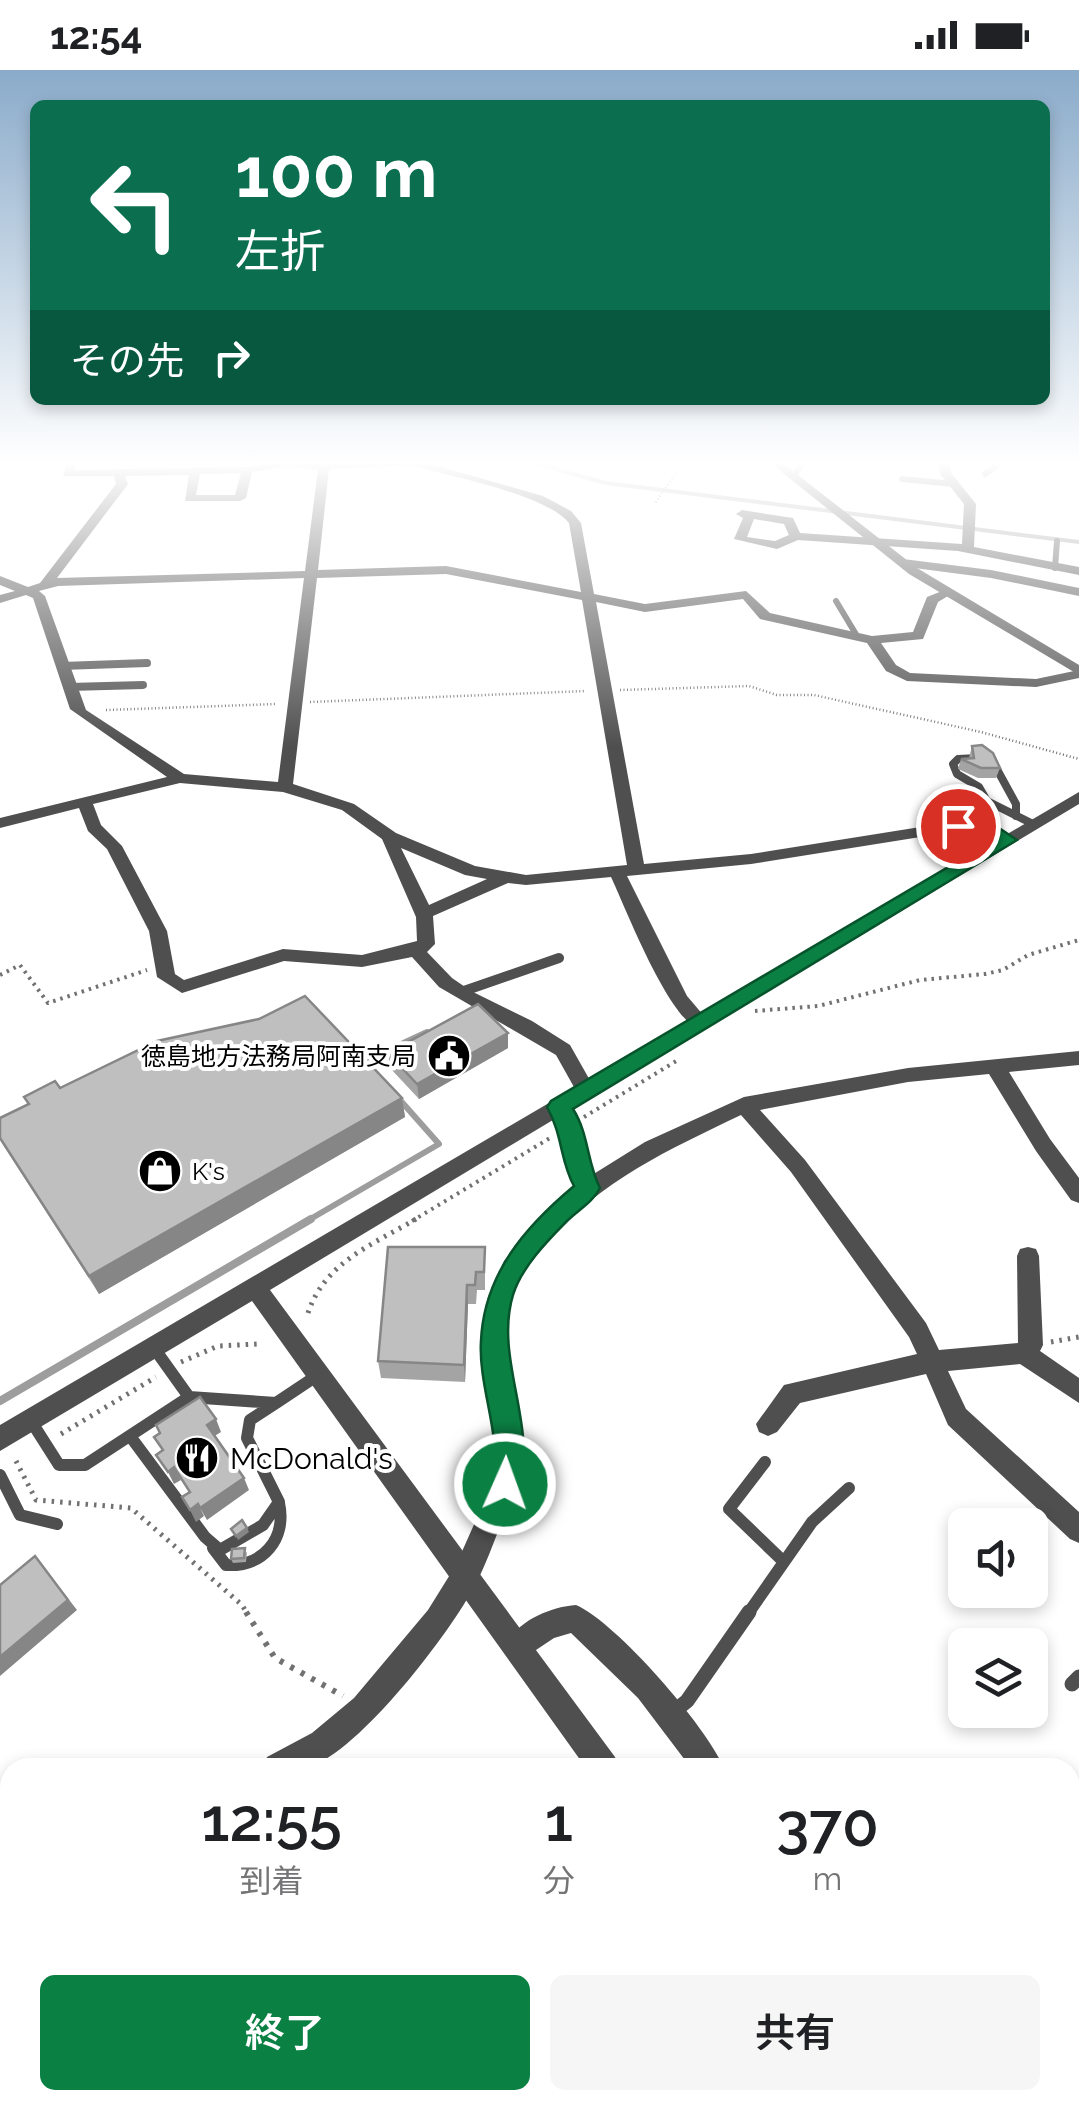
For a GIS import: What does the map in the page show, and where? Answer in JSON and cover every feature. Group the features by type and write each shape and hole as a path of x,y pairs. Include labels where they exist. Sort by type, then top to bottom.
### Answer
{"street":[{"path":"0,599 39,587 64,556"},
{"path":"284,787 314,556"},
{"path":"581,556 607,690 627,873 679,1000 700,1023"},
{"path":"892,556 1079,672"},
{"path":"1001,556 1079,571"},
{"path":"903,564 991,574 1079,592"},
{"path":"0,580 39,587 465,571 652,608 690,599 746,595 766,616 865,638 918,636 932,600 947,592"},
{"path":"39,587 69,688 81,713 180,778"},
{"path":"865,638 891,668 907,677 1036,683 1079,672"},
{"path":"0,823 180,778 284,787 348,807 390,837 471,872 502,879 562,880 627,873 825,849 958,826 983,826 1008,840"},
{"path":"0,1439 256,1287 565,1116 586,1090 700,1023 735,1013 1008,840 1024,820 1079,797"},
{"path":"85,803 94,827 114,846 158,931 161,965 173,985 182,987 282,955 343,962 416,950 426,944 429,930 390,837"},
{"path":"423,914 502,879"},
{"path":"416,950 424,963 461,992 565,1052 586,1090"},
{"path":"295,1758 364,1708 438,1620 466,1575 505,1484 509,1446 494,1344 499,1297 512,1268 558,1214 588,1188 652,1148 744,1105 908,1075 1079,1058"},
{"path":"994,1066 1078,1192"},
{"path":"744,1105 798,1166 918,1330 957,1416 1079,1530"},
{"path":"565,1116 580,1174 588,1188"},
{"path":"768,1424 793,1393 931,1362 1024,1353 1031,1346 1028,1256"},
{"path":"256,1287 597,1758"},
{"path":"1024,1353 1079,1392"},
{"path":"518,1648 541,1628 561,1619 576,1619 625,1660 702,1758"}],"lane":[{"path":"1055,568 1056,556"},
{"path":"836,602 865,638"},
{"path":"62,666 147,663"},
{"path":"69,688 143,685"},
{"path":"958,759 991,760 1024,820 987,801 978,787 957,774 953,764 958,759"},
{"path":"461,992 558,958"},
{"path":"154,1348 189,1397"},
{"path":"130,1436 226,1565 252,1564 262,1559 285,1518 246,1438 250,1420 319,1375"},
{"path":"31,1420 59,1466 85,1465 189,1397 276,1403"},
{"path":"764,1462 729,1509 784,1562"},
{"path":"0,1474 20,1515 56,1524"},
{"path":"671,1714 687,1701 812,1522 849,1488"},
{"path":"205,1538 220,1550 240,1543 276,1512 279,1502"}],"path":[{"path":"81,713 749,686 777,695 814,695 981,732 1079,759"},
{"path":"735,1013 818,1006 920,980 986,974 1003,970 1028,955 1079,940"},
{"path":"0,975 20,966 48,1003 161,965"},
{"path":"735,1013 756,1011 773,1001"},
{"path":"308,1313 315,1292 330,1271 565,1116 679,1059"},
{"path":"256,1344 234,1341 202,1349 16,1461 36,1500 131,1508 242,1605 275,1658 364,1708"}],"building":[{"path":"982,745 993,753 1000,768 981,768 961,759 974,758 972,746"},
{"path":"305,996 402,1098 89,1276 0,1138 0,1118 29,1104 24,1097 55,1081 60,1088 157,1041 259,1019"},
{"path":"478,1004 508,1033 417,1084 388,1053"},
{"path":"388,1247 485,1247 484,1272 476,1272 475,1285 467,1285 464,1365 378,1361"},
{"path":"200,1397 216,1419 207,1425 244,1478 200,1508 198,1504 190,1510 182,1497 190,1492 174,1467 168,1472 156,1455 163,1450 154,1437 160,1433 156,1425"},
{"path":"242,1520 247,1528 236,1536 231,1529"},
{"path":"245,1548 244,1558 231,1559 232,1549"},
{"path":"35,1556 68,1600 0,1657 0,1585"}],"waterway":[{"path":"365,1061 427,1032"},
{"path":"307,1221 439,1144 400,1100"},
{"path":"0,1401 311,1219"}],"place":[{"name":"徳島地方法務局阿南支局","path":"449,1056"},
{"name":"K's","path":"160,1171"},
{"name":"McDonald's","path":"197,1458"}],"route":[{"path":"505,1484 509,1446 494,1344 499,1297 512,1268 558,1214 588,1188 580,1174 571,1125 559,1107 1008,840 983,826 958,826"}]}
